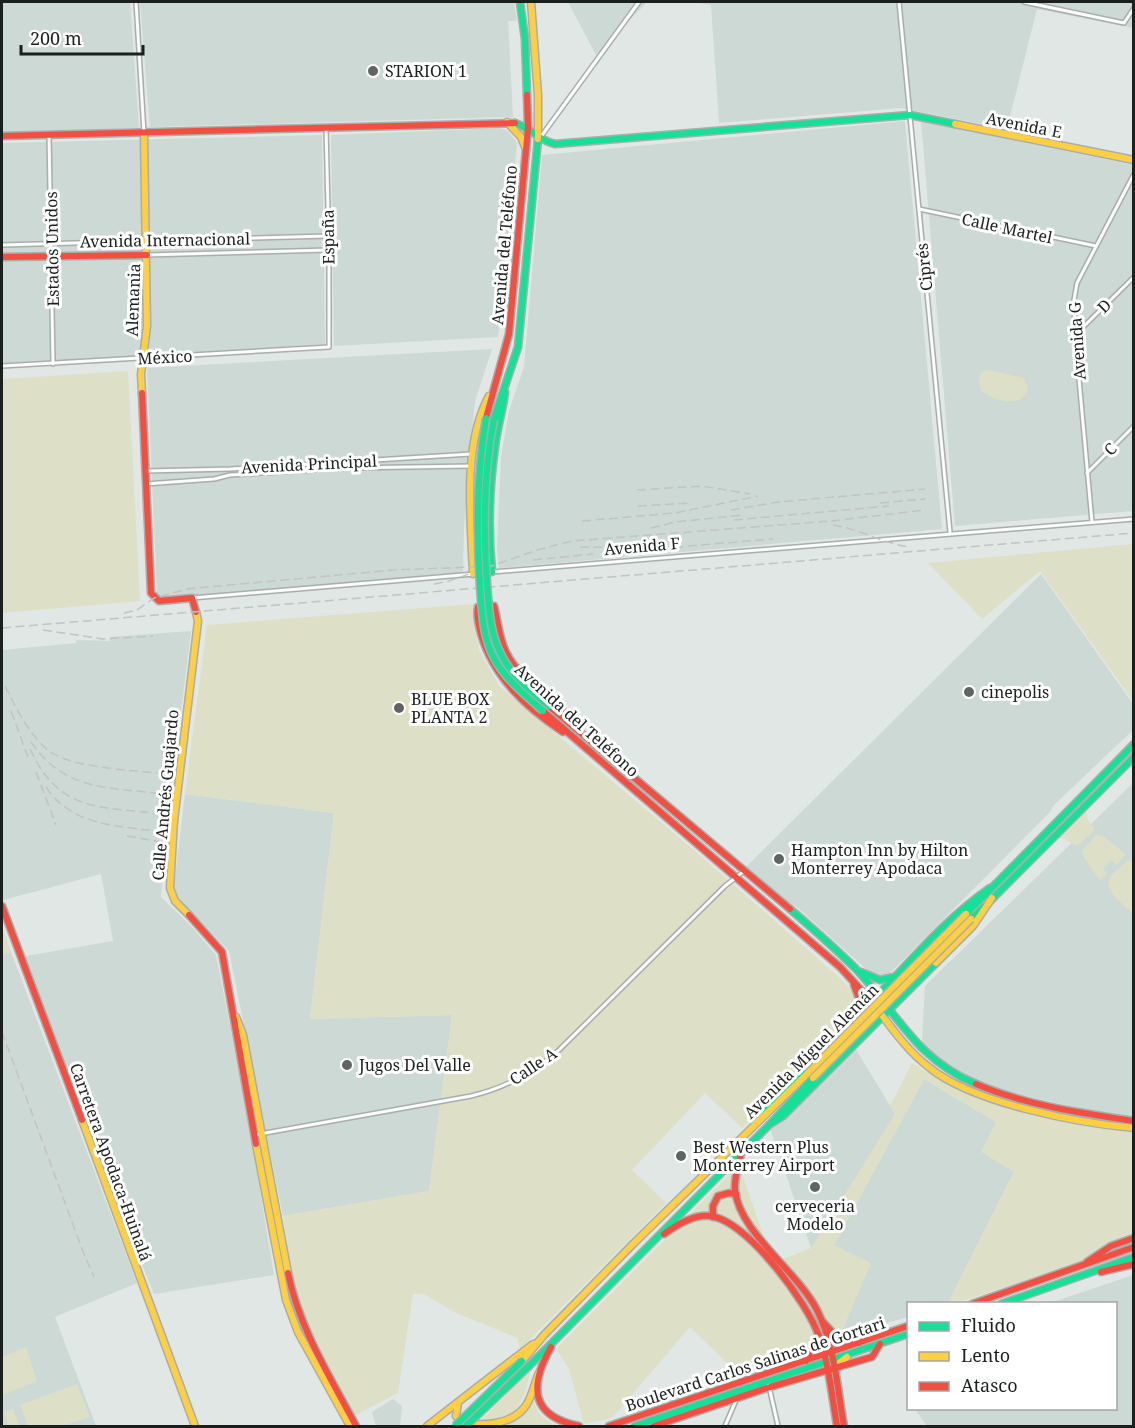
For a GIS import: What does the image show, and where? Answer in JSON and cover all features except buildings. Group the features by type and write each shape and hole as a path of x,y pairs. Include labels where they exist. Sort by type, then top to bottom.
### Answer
{"main road":[{"name":"Avenida del Teléfono","path":"520,2 525,39 528,128 509,334 486,418 475,514 485,633 493,656 504,674 518,689 840,967 872,1002 900,1041 926,1066 949,1082 992,1100 1072,1119 1134,1128"},
{"name":"Avenida del Teléfono","path":"531,2 539,137 520,338 516,357 494,419 487,457 483,509 492,631 501,655 513,674 549,706 824,938 856,969 920,1047 941,1065 965,1080 988,1089 1095,1115 1134,1120"},
{"name":"Avenida E","path":"539,137 545,142 555,144 910,115 1134,160"},
{"path":"507,122 521,137 526,150"},
{"path":"2,136 517,122 539,137"},
{"name":"Alemania","path":"144,133 147,326 141,374 151,593 154,598"},
{"name":"Avenida Internacional","path":"2,257 147,255"},
{"path":"492,572 489,513 492,465 505,386"},
{"path":"473,574 471,546 473,454 480,412 492,392"},
{"path":"471,546 479,548 490,544"},
{"name":"Avenida F","path":"154,598 161,601 192,598"},
{"name":"Calle Andrés Guajardo","path":"192,598 198,632 177,791 170,888 175,901 220,949 234,1012 236,1037 258,1134 283,1290 298,1332 323,1371 350,1425"},
{"path":"576,739 534,710 501,678 483,641 478,622 478,607 494,606 503,645 516,668 571,718 582,732"},
{"name":"Avenida Miguel Alemán","path":"466,1426 529,1366 769,1125 969,917 990,888 1134,744"},
{"name":"Avenida Miguel Alemán","path":"455,1426 522,1361 544,1335 634,1243 969,917 992,898 1134,757"},
{"path":"762,1118 770,1102 872,1002 953,915 990,888"},
{"path":"769,1125 783,1116 904,997 973,926 992,898"},
{"name":"Carretera Apodaca-Huinalá","path":"2,906 193,1426"},
{"path":"2,913 193,1426"},
{"path":"840,967 860,997 860,1006 856,1016"},
{"path":"856,969 876,980 896,976"},
{"path":"890,982 894,994 904,997"},
{"path":"849,1023 862,1024 865,1031 862,1037"},
{"path":"741,1153 736,1194 753,1229 802,1284 823,1322 833,1333 860,1343"},
{"path":"713,1217 713,1206 718,1196 736,1194"},
{"path":"646,1248 676,1226 691,1219 713,1217 727,1221 738,1229 758,1249 802,1304 814,1323 825,1363 837,1426"},
{"path":"1084,1264 1111,1246 1134,1238"},
{"path":"978,1302 1134,1248"},
{"path":"1007,1302 1134,1257"},
{"path":"1088,1274 1134,1264"},
{"path":"823,1322 833,1360 844,1426"},
{"name":"Boulevard Carlos Salinas de Gortari","path":"635,1426 769,1384 833,1360 860,1343 907,1327"},
{"path":"458,1402 456,1416 461,1422 484,1424 505,1420 523,1409 546,1356 561,1334"},
{"path":"427,1426 544,1335"},
{"path":"806,1362 818,1335"},
{"name":"Boulevard Carlos Salinas de Gortari","path":"833,1360 843,1360 858,1352 907,1335"},
{"path":"811,1374 833,1360 872,1357 880,1344"},
{"name":"Boulevard Carlos Salinas de Gortari","path":"609,1426 806,1362 825,1363"},
{"path":"538,1373 537,1393 543,1409 558,1421 579,1426"},
{"path":"769,1384 811,1374 826,1378 829,1383"},
{"path":"654,1426 736,1394"},
{"path":"473,1426 484,1409"}],"street":[{"name":"Alemania","path":"136,2 144,133"},
{"path":"539,137 639,2"},
{"name":"Ciprés","path":"899,2 950,532"},
{"path":"1024,2 1124,23 1134,8"},
{"name":"España","path":"326,128 329,347"},
{"name":"Estados Unidos","path":"50,134 54,364"},
{"name":"Avenida G","path":"1092,522 1075,335 1075,288 1134,174"},
{"name":"Calle Martel","path":"919,209 1096,246"},
{"name":"Avenida Internacional","path":"2,245 328,236"},
{"name":"Avenida Internacional","path":"147,255 329,250"},
{"name":"D","path":"1075,335 1134,277"},
{"name":"México","path":"2,366 329,347"},
{"name":"C","path":"1087,473 1134,426"},
{"name":"Avenida Principal","path":"145,471 237,469 473,454"},
{"name":"Avenida Principal","path":"146,484 318,470 472,466"},
{"name":"Avenida F","path":"192,598 950,532 1134,519"},
{"name":"Calle A","path":"258,1134 471,1096 512,1083 536,1069 559,1050 745,870"},
{"path":"769,1384 778,1426"},
{"path":"725,1426 736,1394"}],"shaded area":[{"path":"130,2 139,128 3,132 2,3"},
{"path":"140,2 514,2 517,21 508,21 513,117 150,127"},
{"path":"568,2 647,2 596,55"},
{"path":"693,2 1133,2 1133,28 1037,9 1007,129 901,108 719,123 711,5"},
{"path":"905,121 942,529 499,568 497,550 501,457 509,411 524,367 542,155"},
{"path":"921,121 1133,165 1133,511 955,526"},
{"path":"500,128 508,131 517,143 498,337 334,346 331,135"},
{"path":"322,135 325,344 2,365 2,143"},
{"path":"492,349 475,401 464,528 463,576 169,598 157,595 147,368"},
{"path":"1041,574 1133,704 1133,730 1054,805 1050,812 889,974 873,975 798,908 782,898 746,867"},
{"path":"191,631 164,848 161,897 192,927 216,955 247,1112 274,1275 154,1294 20,957 113,941 101,874 3,900 2,896 2,650 76,643 76,640 110,641 110,637"},
{"path":"1133,783 1133,1119 984,1086 959,1073 922,1043 925,986"},
{"path":"185,794 334,813 310,1019 452,1015 429,1191 283,1216 229,951 176,895 174,886"},
{"path":"11,952 137,1283 55,1317 96,1426 2,1426 2,955"},
{"path":"854,1046 895,1114 868,1163 811,1248 770,1128"},
{"path":"924,1079 996,1122 1014,1172 949,1302 907,1302 907,1317 840,1336 834,1245"},
{"path":"1133,1275 1133,1426 927,1426 916,1410 1117,1410 1117,1302 1053,1302"},
{"path":"393,1399 402,1406 400,1426 376,1426 372,1412"}],"green space":[{"path":"989,370 1024,378 1028,389 1025,395 1014,401 1007,401 993,398 981,391 979,378 982,372"},
{"path":"128,371 140,601 2,613 2,379"},
{"path":"1133,544 1133,701 1040,571 982,619 928,563"},
{"path":"474,604 474,624 479,650 499,686 688,845 842,980 851,990 855,1003 849,1021 742,1128 705,1093 632,1170 666,1203 520,1349 517,1338 454,1312 424,1294 413,1294 398,1393 354,1416 302,1315 294,1288 283,1216 429,1191 452,1015 310,1019 334,813 185,794 207,625"},
{"path":"1087,808 1088,819 1094,828 1093,832 1077,846 1062,838 1056,839"},
{"path":"1096,835 1103,836 1126,854 1117,865 1111,860 1103,869 1107,874 1100,881 1082,851"},
{"path":"1128,860 1133,862 1133,913 1112,893 1108,883 1112,875"},
{"path":"2,926 11,952 2,955"},
{"path":"912,1063 958,1091 996,1105 1062,1121 1133,1133 1133,1235 1110,1243 1076,1264 959,1302 949,1302 1014,1172 981,1152 996,1122 924,1079 834,1245 871,1263 840,1336 737,1373 690,1327 612,1418 584,1424 569,1369 556,1349 731,1173 741,1171 773,1263 811,1248 895,1114 890,1106"},
{"path":"26,1347 37,1381 2,1395 2,1357"},
{"path":"531,1369 518,1407 504,1417 480,1421"},
{"path":"77,1384 90,1417 61,1426 28,1426 20,1405"},
{"path":"533,1394 535,1406 540,1414 557,1426 494,1426 508,1422 523,1412"},
{"path":"13,1409 19,1426 9,1426 4,1412"}],"railway":[{"path":"637,490 702,486 750,494"},
{"path":"731,510 778,502 925,489"},
{"path":"582,521 675,513 758,496"},
{"path":"880,503 925,499"},
{"path":"638,506 692,503"},
{"path":"734,520 889,506"},
{"path":"434,584 449,581 537,550 572,541 831,521 925,510"},
{"path":"651,528 675,522 743,515"},
{"path":"833,525 910,547"},
{"path":"2,628 1134,533"},
{"path":"580,547 664,548 773,539"},
{"path":"533,560 593,554"},
{"path":"124,613 137,610 154,598 187,589 393,570 474,567"},
{"path":"43,630 103,639 153,636"},
{"path":"5,686 24,721 49,751 73,762 166,774"},
{"path":"11,711 28,757"},
{"path":"31,742 44,758 74,779 107,788 164,794"},
{"path":"30,749 42,770 69,796 101,807 162,814"},
{"path":"36,772 56,825"},
{"path":"46,787 57,800 82,817 112,825 160,832"},
{"path":"127,836 161,842"},
{"path":"2,1032 94,1277"}],"traffic: fast":[{"path":"520,2 525,39 527,95"},
{"path":"515,123 555,144 910,115 955,124"},
{"path":"494,419 518,347 538,139"},
{"path":"492,572 491,478 505,392"},
{"path":"486,418 479,481 478,523 480,586 485,632 490,650 504,673 543,711"},
{"path":"494,419 485,501 486,563 491,621 498,648 506,664 549,706"},
{"path":"966,914 1134,744"},
{"path":"991,900 1134,757"},
{"path":"763,1116 774,1098 933,937 960,911 990,888"},
{"path":"971,919 984,907"},
{"path":"790,909 855,968 922,1047 937,1061 976,1084"},
{"path":"772,1123 783,1116 936,963"},
{"path":"861,972 880,980 894,977"},
{"path":"529,1366 813,1078"},
{"path":"1007,1302 1134,1257"},
{"path":"635,1426 907,1334"},
{"path":"455,1426 522,1361"},
{"path":"466,1426 529,1366"}],"traffic: slow":[{"path":"531,2 538,95 538,139"},
{"path":"507,122 521,137 526,149"},
{"path":"955,124 1134,160"},
{"path":"142,393 141,374 147,326 144,133"},
{"path":"473,574 470,507 472,460 480,416 489,396"},
{"path":"189,915 175,901 170,888 174,821 198,621 196,612"},
{"path":"936,963 973,926 992,898"},
{"path":"808,1073 966,914"},
{"path":"813,1078 971,919"},
{"path":"881,1014 904,1043 930,1068 972,1091 999,1101 1056,1116 1134,1128"},
{"path":"236,1017 243,1035 288,1273"},
{"path":"522,1361 544,1335 634,1243 808,1073"},
{"path":"82,1120 195,1426"},
{"path":"256,1144 286,1300 298,1332 350,1426"},
{"path":"427,1426 533,1344"},
{"path":"834,1367 847,1357"},
{"path":"458,1403 456,1416 461,1422 486,1424 503,1421 518,1414 524,1408 539,1373"}],"traffic: jam":[{"path":"527,95 528,128"},
{"path":"2,136 515,123"},
{"path":"486,418 509,334 528,128"},
{"path":"2,257 147,255"},
{"path":"142,393 151,593 159,601 192,598 196,612"},
{"path":"563,732 524,702 503,678 481,634 478,607 494,606 502,641 512,663 577,726"},
{"path":"549,706 790,909"},
{"path":"543,711 840,967 874,1004"},
{"path":"2,906 82,1120"},
{"path":"189,915 222,952 256,1144"},
{"path":"854,985 860,1001 857,1016"},
{"path":"976,1084 1034,1103 1134,1121"},
{"path":"741,1154 735,1186 739,1206 758,1236 797,1281 817,1310 832,1352 844,1426"},
{"path":"713,1217 713,1206 718,1196 736,1194"},
{"path":"664,1234 695,1218 715,1217 745,1235 761,1250 790,1286 813,1322 828,1369 837,1426"},
{"path":"1087,1262 1111,1246 1134,1238"},
{"path":"978,1302 1134,1247"},
{"path":"1101,1272 1134,1264"},
{"path":"288,1273 307,1333 356,1426"},
{"path":"823,1322 833,1333 859,1343"},
{"path":"609,1426 907,1326"},
{"path":"806,1361 818,1335"},
{"path":"654,1426 770,1387 872,1357 880,1344"},
{"path":"551,1347 539,1374 538,1397 543,1407 551,1415 579,1426"}],"place":[{"name":"STARION 1","path":"373,71"},
{"name":"cinepolis","path":"969,692"},
{"name":"BLUE BOX PLANTA 2","path":"399,708"},
{"name":"Hampton Inn by Hilton Monterrey Apodaca","path":"779,859"},
{"name":"Jugos Del Valle","path":"347,1065"},
{"name":"Best Western Plus Monterrey Airport","path":"681,1156"},
{"name":"cerveceria Modelo","path":"815,1187"}]}
